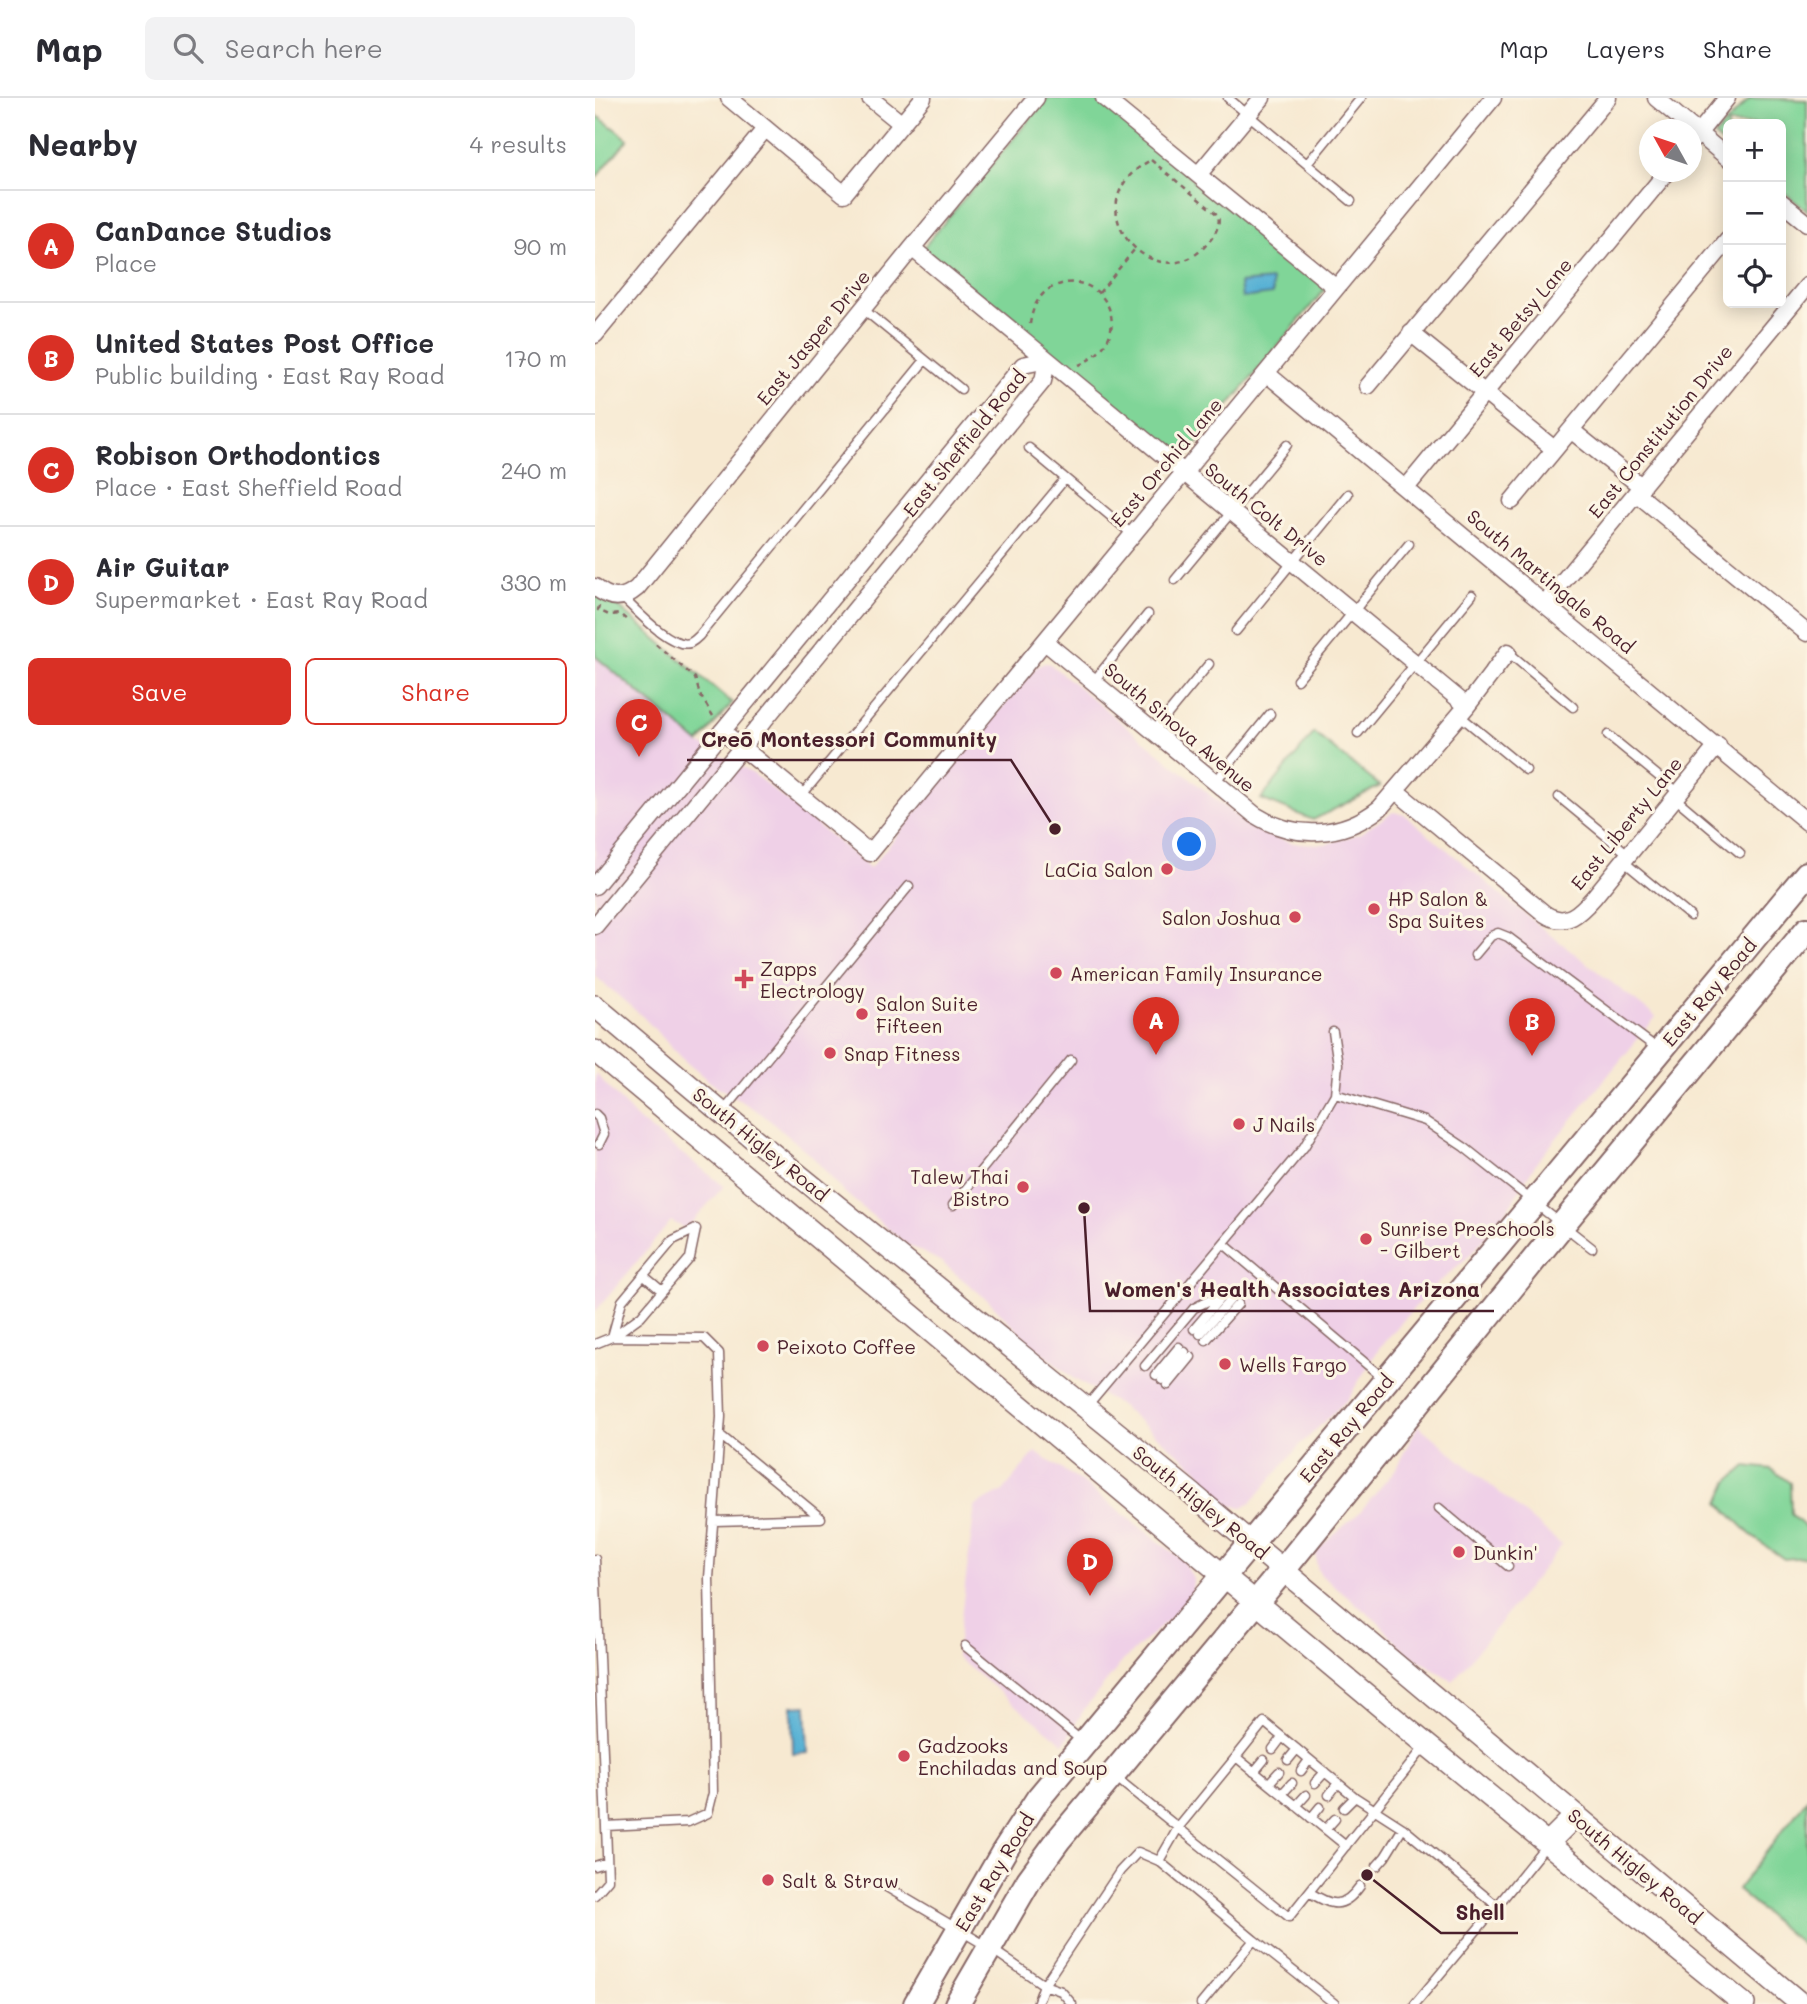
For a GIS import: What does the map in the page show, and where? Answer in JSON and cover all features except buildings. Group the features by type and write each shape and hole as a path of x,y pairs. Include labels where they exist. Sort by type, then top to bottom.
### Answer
{"main road":[{"name":"East Ray Road","path":"916,2004 1003,1853 1038,1799 1807,874"},
{"name":"East Ray Road","path":"957,2004 1030,1880 1112,1774 1283,1570 1563,1224 1807,930"},
{"name":"South Higley Road","path":"595,1006 722,1113 1283,1570 1801,2004"},
{"name":"South Higley Road","path":"595,1051 1426,1745 1744,2004"},
{"path":"879,1288 902,1259"},
{"path":"1547,1844 1575,1816"}],"street":[{"path":"729,98 844,194 923,98"},
{"path":"870,98 902,124"},
{"name":"East Jasper Drive","path":"610,594 637,588 1037,98"},
{"path":"1104,98 1336,288"},
{"path":"1198,175 1262,98"},
{"name":"East Orchid Lane","path":"801,796 870,853 1493,98"},
{"path":"1368,386 1608,98"},
{"path":"1656,98 1676,119"},
{"path":"1702,129 1727,98"},
{"path":"595,335 765,129"},
{"path":"1702,142 1723,155"},
{"name":"East Betsy Lane","path":"1406,488 1659,182"},
{"path":"1786,206 1807,223"},
{"path":"1512,501 1724,245"},
{"name":"South Colt Drive","path":"912,248 1415,663 1463,710"},
{"name":"East Constitution Drive","path":"1545,603 1807,286"},
{"path":"1411,333 1554,449"},
{"name":"East Sheffield Road","path":"595,886 1023,365 1047,359 1043,381 595,926"},
{"name":"South Martingale Road","path":"1266,373 1807,822"},
{"path":"1571,429 1802,629 1807,611"},
{"name":"South Sinova Avenue","path":"1045,642 1263,820 1296,831 1323,832 1349,826 1373,814 1396,791"},
{"path":"1396,791 1508,652"},
{"path":"727,725 741,747 801,796"},
{"name":"East Liberty Lane","path":"1396,791 1545,914 1562,920 1575,917 1581,911 1718,746"}],"lane":[{"path":"1228,98 1351,201"},
{"path":"1307,164 1361,98"},
{"path":"863,309 961,389"},
{"path":"610,594 666,636 679,643 691,643 925,360"},
{"path":"1175,580 1287,445"},
{"path":"1029,448 1133,535"},
{"path":"801,796 1065,479"},
{"path":"1236,631 1348,494"},
{"path":"1297,680 1409,544"},
{"path":"1358,733 1472,595"},
{"path":"1093,682 1148,614"},
{"path":"1508,652 1573,707"},
{"path":"1153,732 1209,664"},
{"path":"1463,710 1526,771"},
{"path":"1215,782 1270,714"},
{"path":"1608,735 1741,853"},
{"path":"1559,797 1690,916"},
{"path":"722,1113 909,886"},
{"path":"1475,955 1491,936 1498,933 1508,937 1660,1051"},
{"path":"1086,1408 1304,1147 1335,1094 1338,1064 1333,1032"},
{"path":"953,1205 1071,1060"},
{"path":"1335,1094 1425,1121 1464,1147 1592,1248"},
{"path":"595,1114 604,1134 599,1144"},
{"path":"595,1344 612,1337 641,1316 690,1258 696,1229 673,1240 622,1301 612,1337"},
{"path":"1224,1244 1386,1380"},
{"path":"643,1275 662,1291"},
{"path":"1229,1297 1200,1334 1229,1297"},
{"path":"1145,1366 1194,1308 1214,1298 1229,1297"},
{"path":"606,1826 688,1822 708,1813 713,1793 709,1602 720,1435 719,1353 704,1338 612,1337"},
{"path":"1162,1380 1185,1352 1162,1380"},
{"path":"714,1521 821,1518 720,1435"},
{"path":"1439,1508 1508,1566"},
{"path":"595,1559 608,1880 595,1895"},
{"path":"965,1646 1083,1743"},
{"path":"1159,1861 1178,1828 1264,1722 1355,1797 1403,1828 1497,1906"},
{"path":"1273,1749 1282,1737"},
{"path":"1112,1774 1289,1917 1426,1745"},
{"path":"1288,1760 1297,1749"},
{"path":"1236,1757 1346,1846"},
{"path":"1254,1772 1264,1760"},
{"path":"1301,1771 1309,1760"},
{"path":"1269,1783 1279,1772"},
{"path":"1315,1783 1325,1772"},
{"path":"1282,1794 1292,1783"},
{"path":"1329,1795 1338,1783"},
{"path":"1296,1805 1306,1795"},
{"path":"1344,1808 1355,1797"},
{"path":"1311,1818 1320,1807"},
{"path":"1326,1829 1335,1819"},
{"path":"1377,1866 1403,1828"},
{"path":"1415,2004 1547,1844"},
{"path":"1037,2004 1044,1985 1120,1871 1138,1852 1159,1861 1335,2004"},
{"path":"595,1866 607,1862"},
{"path":"878,1882 990,1948 1044,1985 1061,1991 1072,2004"},
{"path":"1309,1892 1325,1902 1335,1904 1347,1901 1360,1886"},
{"path":"1201,2004 1254,1940"}],"path":[{"path":"1151,160 1218,215 1219,220 1216,231 1203,248 1185,259 1164,262 1153,260 1134,250 1121,233 1116,212 1117,201 1131,173 1151,160"},
{"path":"1099,293 1134,250"},
{"path":"1024,341 1031,333 1034,307 1046,291 1073,283 1099,293 1106,301 1112,319 1110,338 1099,354 1066,375"},
{"path":"610,594 598,610 609,615 620,614 629,622"},
{"path":"648,638 695,678 700,695 714,717 719,711 727,725"}],"shaded area":[{"path":"595,656 699,743 755,775 870,868 1036,667 1050,664 1246,824 1266,835 1293,843 1326,844 1359,834 1393,812 1404,814 1538,925 1656,1017 1536,1163 1503,1217 1469,1256 1428,1292 1380,1347 1347,1400 1301,1444 1251,1503 1244,1507 1230,1506 1220,1498 1197,1469 1121,1406 1073,1378 1029,1342 989,1301 940,1261 906,1244 844,1192 811,1155 762,1114 710,1082 686,1062 642,1016 595,976"},
{"path":"595,1073 636,1118 724,1186 686,1229 671,1221 595,1312"},
{"path":"1418,1425 1562,1545 1453,1681 1404,1651 1379,1623 1322,1576 1316,1561 1316,1552 1321,1546 1359,1513 1395,1470"},
{"path":"1035,1452 1082,1482 1184,1561 1193,1579 1192,1593 1170,1618 1123,1661 1085,1708 1064,1744 956,1657 975,1506 1003,1491"}],"green space":[{"path":"1047,98 1095,98 1326,288 1181,463 922,249"},
{"path":"1750,98 1807,100 1807,211 1786,194 1786,119 1730,119"},
{"path":"595,114 628,139 595,179"},
{"path":"1723,126 1723,144 1714,136"},
{"path":"595,587 732,703 699,743 595,656"},
{"path":"1314,733 1380,786 1313,820 1261,799"},
{"path":"1746,1466 1771,1469 1790,1483 1791,1514 1807,1529 1807,1557 1784,1559 1753,1537 1719,1503 1728,1482"},
{"path":"1807,1799 1807,1949 1737,1890"}],"water":[{"path":"1272,280 1273,294 1242,298 1240,283"},
{"path":"806,1705 808,1753 793,1754 792,1706"}],"place":[{"name":"Robison Orthodontics","path":"639,757"},
{"name":"Creō Montessori Community","path":"1055,829"},
{"name":"LaCia Salon","path":"1167,869"},
{"name":"HP Salon & Spa Suites","path":"1374,909"},
{"name":"Salon Joshua","path":"1295,917"},
{"name":"American Family Insurance","path":"1056,973"},
{"name":"Zapps Electrology","path":"744,979"},
{"name":"Salon Suite Fifteen","path":"862,1014"},
{"name":"Snap Fitness","path":"830,1053"},
{"name":"CanDance Studios","path":"1156,1055"},
{"name":"United States Post Office","path":"1532,1056"},
{"name":"J Nails","path":"1239,1124"},
{"name":"Talew Thai Bistro","path":"1023,1187"},
{"name":"Women's Health Associates Arizona","path":"1084,1208"},
{"name":"Sunrise Preschools - Gilbert","path":"1366,1239"},
{"name":"Peixoto Coffee","path":"763,1346"},
{"name":"Wells Fargo","path":"1225,1364"},
{"name":"Dunkin'","path":"1459,1552"},
{"name":"Air Guitar","path":"1090,1596"},
{"name":"Gadzooks Enchiladas and Soup","path":"904,1756"},
{"name":"Shell","path":"1367,1875"},
{"name":"Salt & Straw","path":"768,1880"}]}
